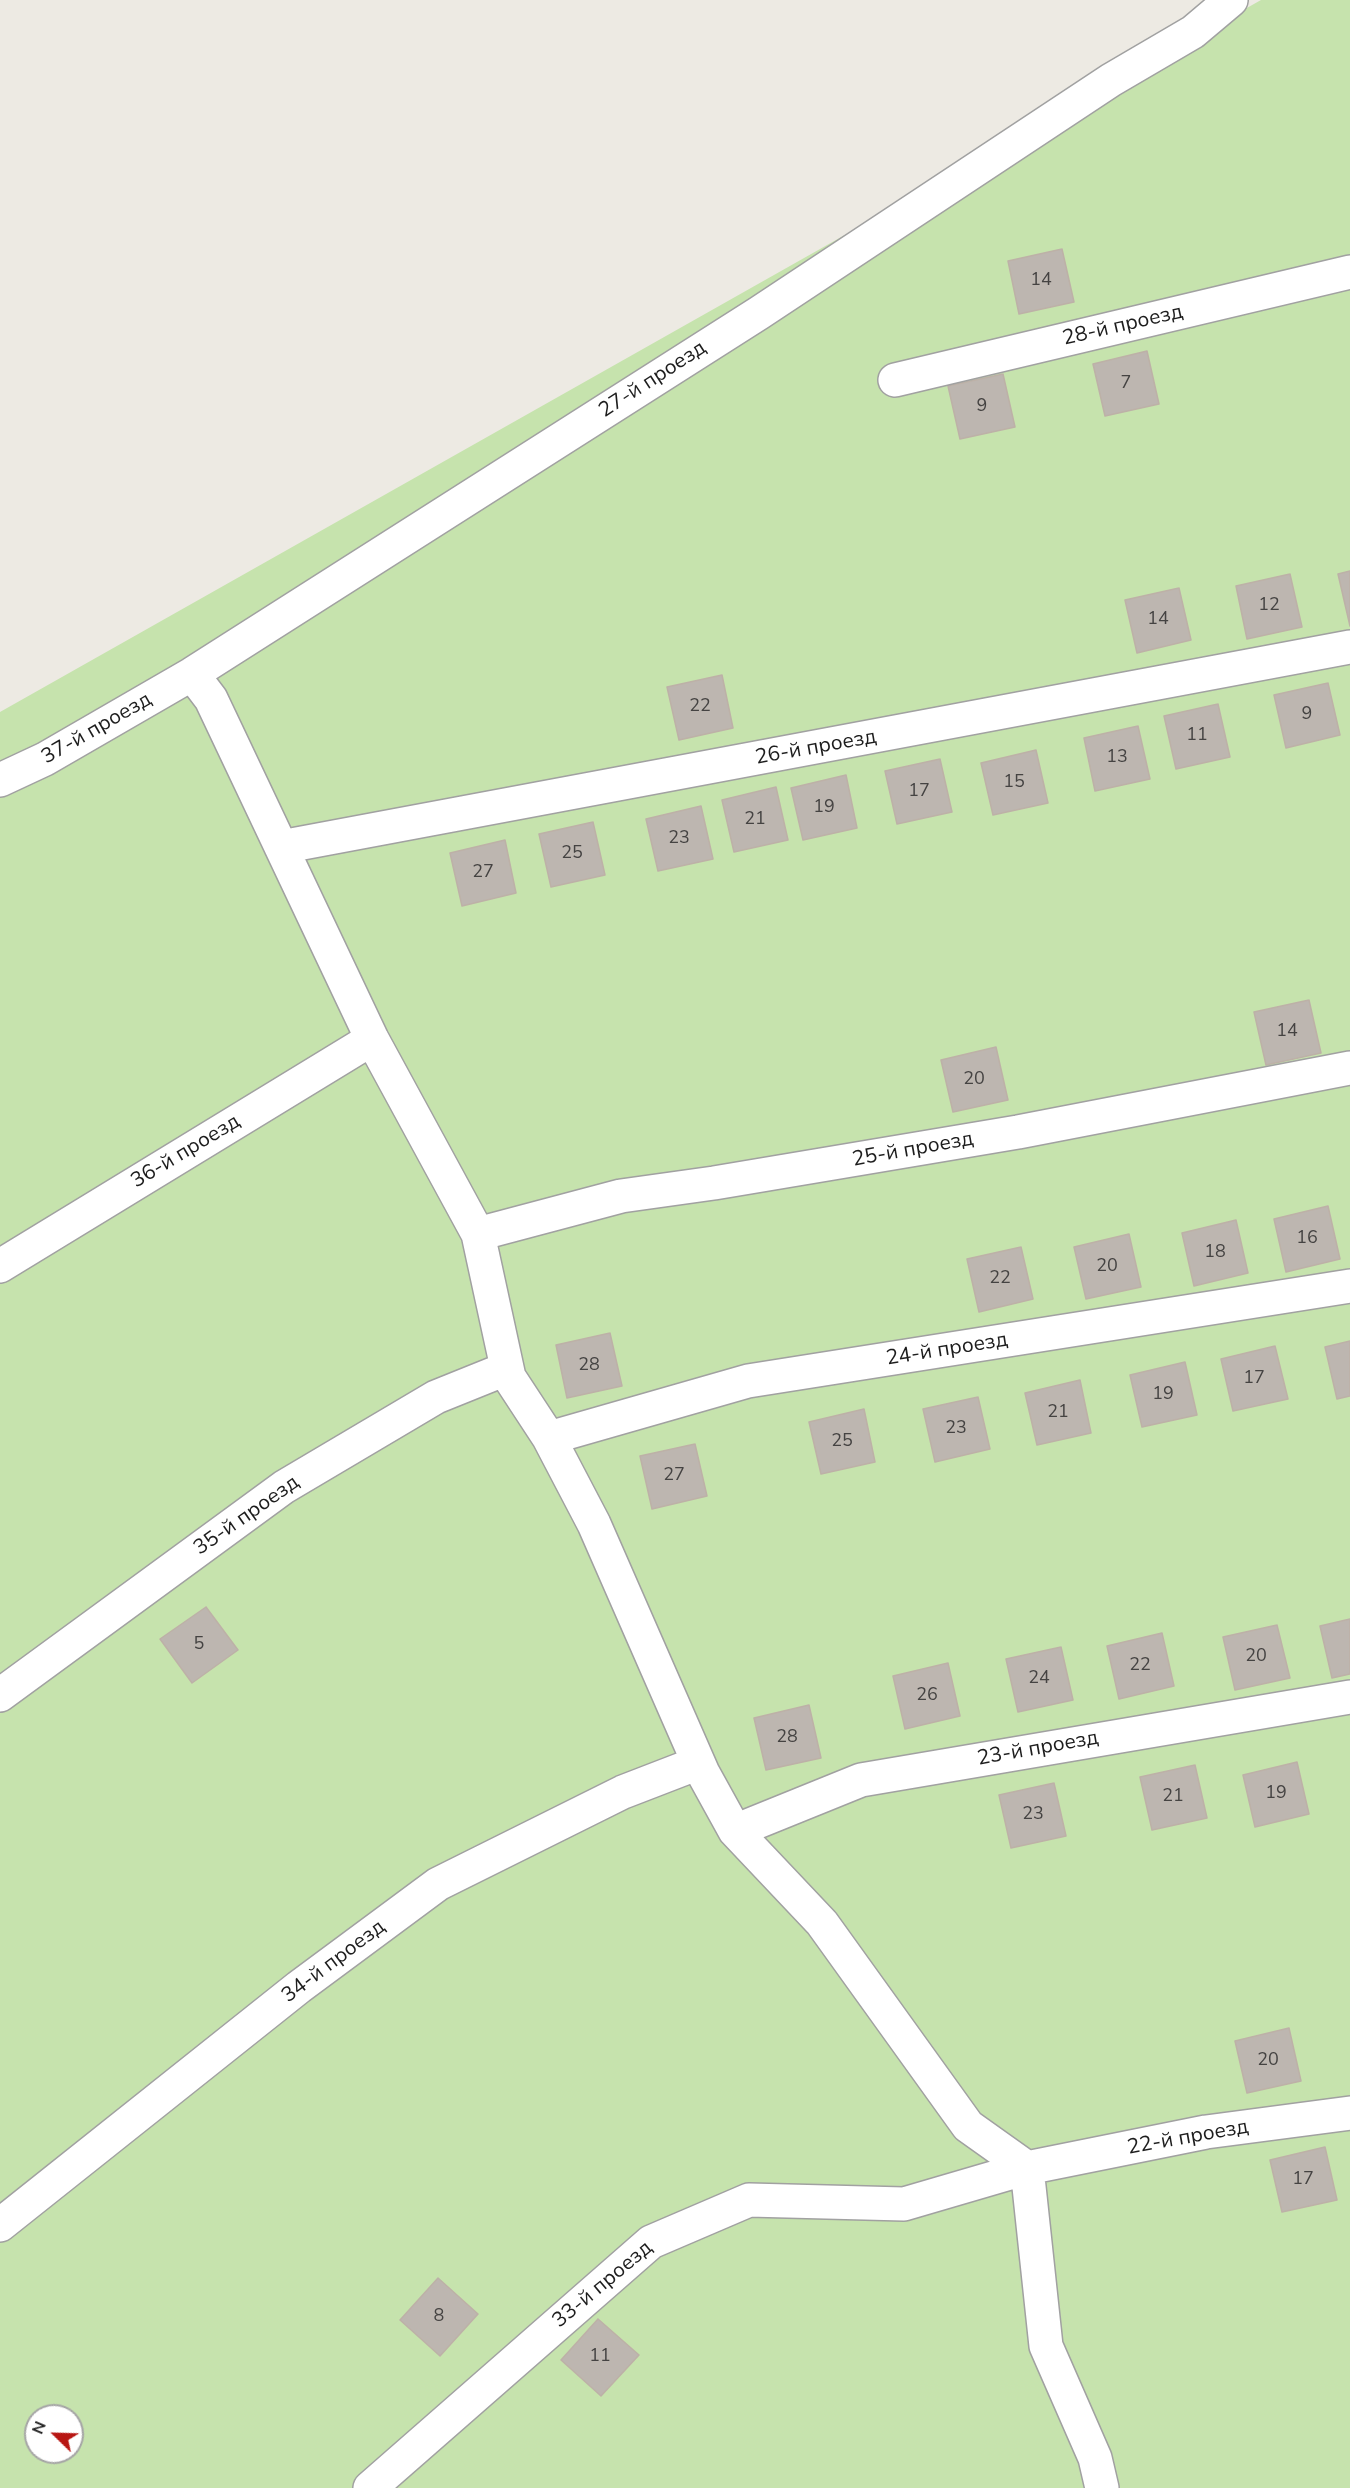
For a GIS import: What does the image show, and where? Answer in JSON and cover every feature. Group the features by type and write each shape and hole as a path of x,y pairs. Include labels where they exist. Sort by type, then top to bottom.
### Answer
{"street":[{"name":"27-й проезд","path":"192,674 759,313 1111,80 1193,32 1231,0"},
{"name":"28-й проезд","path":"896,380 1350,272"},
{"name":"26-й проезд","path":"281,847 1350,647"},
{"name":"37-й проезд","path":"0,780 45,759 192,674"},
{"path":"192,674 211,699 372,1039 478,1234 509,1377 549,1438 594,1524 703,1773 735,1831 822,1923 968,2126 1027,2168 1046,2346 1095,2458 1102,2488"},
{"name":"36-й проезд","path":"0,1266 372,1039"},
{"name":"25-й проезд","path":"478,1234 621,1196 714,1183 1018,1132 1350,1068"},
{"name":"24-й проезд","path":"549,1438 748,1381 1350,1286"},
{"name":"35-й проезд","path":"0,1695 284,1487 436,1397 503,1370 509,1377"},
{"name":"23-й проезд","path":"735,1831 861,1780 1350,1697"},
{"name":"34-й проезд","path":"0,2225 299,1987 438,1884 624,1792 693,1765 703,1773"},
{"name":"22-й проезд","path":"1027,2168 1206,2132 1350,2114"},
{"name":"33-й проезд","path":"370,2488 651,2242 748,2200 904,2204 1027,2168"}],"green space":[{"path":"1261,0 1350,0 1350,2488 0,2488 0,712"}],"building":[{"path":"1062,249 1074,302 1019,314 1008,261"},
{"path":"1147,351 1159,404 1105,416 1093,364"},
{"path":"1003,374 1015,427 960,439 948,386"},
{"path":"1350,571 1350,626 1338,574"},
{"path":"1290,574 1302,627 1247,639 1236,586"},
{"path":"1179,588 1191,640 1137,653 1125,600"},
{"path":"722,675 733,728 679,740 667,687"},
{"path":"1328,683 1340,735 1286,748 1274,695"},
{"path":"1218,704 1230,757 1176,769 1164,716"},
{"path":"1138,726 1150,779 1095,791 1084,738"},
{"path":"1036,750 1048,803 993,815 981,763"},
{"path":"940,759 952,812 897,824 885,771"},
{"path":"846,775 857,828 803,840 791,788"},
{"path":"776,787 788,840 734,852 722,800"},
{"path":"701,806 713,859 658,871 646,819"},
{"path":"593,822 605,875 551,887 539,834"},
{"path":"505,840 516,893 462,906 450,853"},
{"path":"1309,1000 1321,1053 1266,1065 1254,1012"},
{"path":"996,1047 1008,1100 953,1112 941,1060"},
{"path":"1328,1206 1340,1259 1286,1272 1274,1219"},
{"path":"1236,1220 1248,1273 1194,1286 1182,1233"},
{"path":"1129,1234 1141,1287 1086,1299 1074,1247"},
{"path":"1021,1247 1033,1299 979,1312 967,1259"},
{"path":"610,1333 622,1386 567,1398 556,1345"},
{"path":"1350,1341 1350,1396 1337,1399 1325,1347"},
{"path":"1275,1346 1288,1399 1233,1411 1221,1359"},
{"path":"1185,1362 1197,1415 1142,1427 1130,1375"},
{"path":"1080,1380 1091,1433 1037,1445 1025,1393"},
{"path":"978,1397 990,1449 935,1462 923,1409"},
{"path":"864,1409 875,1462 821,1474 809,1422"},
{"path":"695,1444 707,1496 652,1509 640,1456"},
{"path":"206,1607 238,1650 192,1683 160,1639"},
{"path":"1350,1619 1350,1674 1332,1678 1320,1626"},
{"path":"1277,1625 1290,1678 1235,1690 1223,1637"},
{"path":"1162,1633 1174,1686 1119,1699 1107,1646"},
{"path":"1061,1647 1073,1700 1018,1712 1006,1659"},
{"path":"948,1663 960,1716 905,1729 893,1676"},
{"path":"809,1705 821,1758 766,1770 754,1718"},
{"path":"1297,1762 1309,1814 1255,1827 1243,1775"},
{"path":"1195,1765 1207,1818 1152,1830 1140,1777"},
{"path":"1054,1783 1066,1836 1011,1848 999,1795"},
{"path":"1289,2028 1301,2081 1247,2093 1235,2041"},
{"path":"1325,2147 1337,2200 1282,2212 1270,2160"},
{"path":"438,2278 478,2314 440,2356 400,2320"},
{"path":"598,2319 639,2355 601,2396 561,2360"}]}
